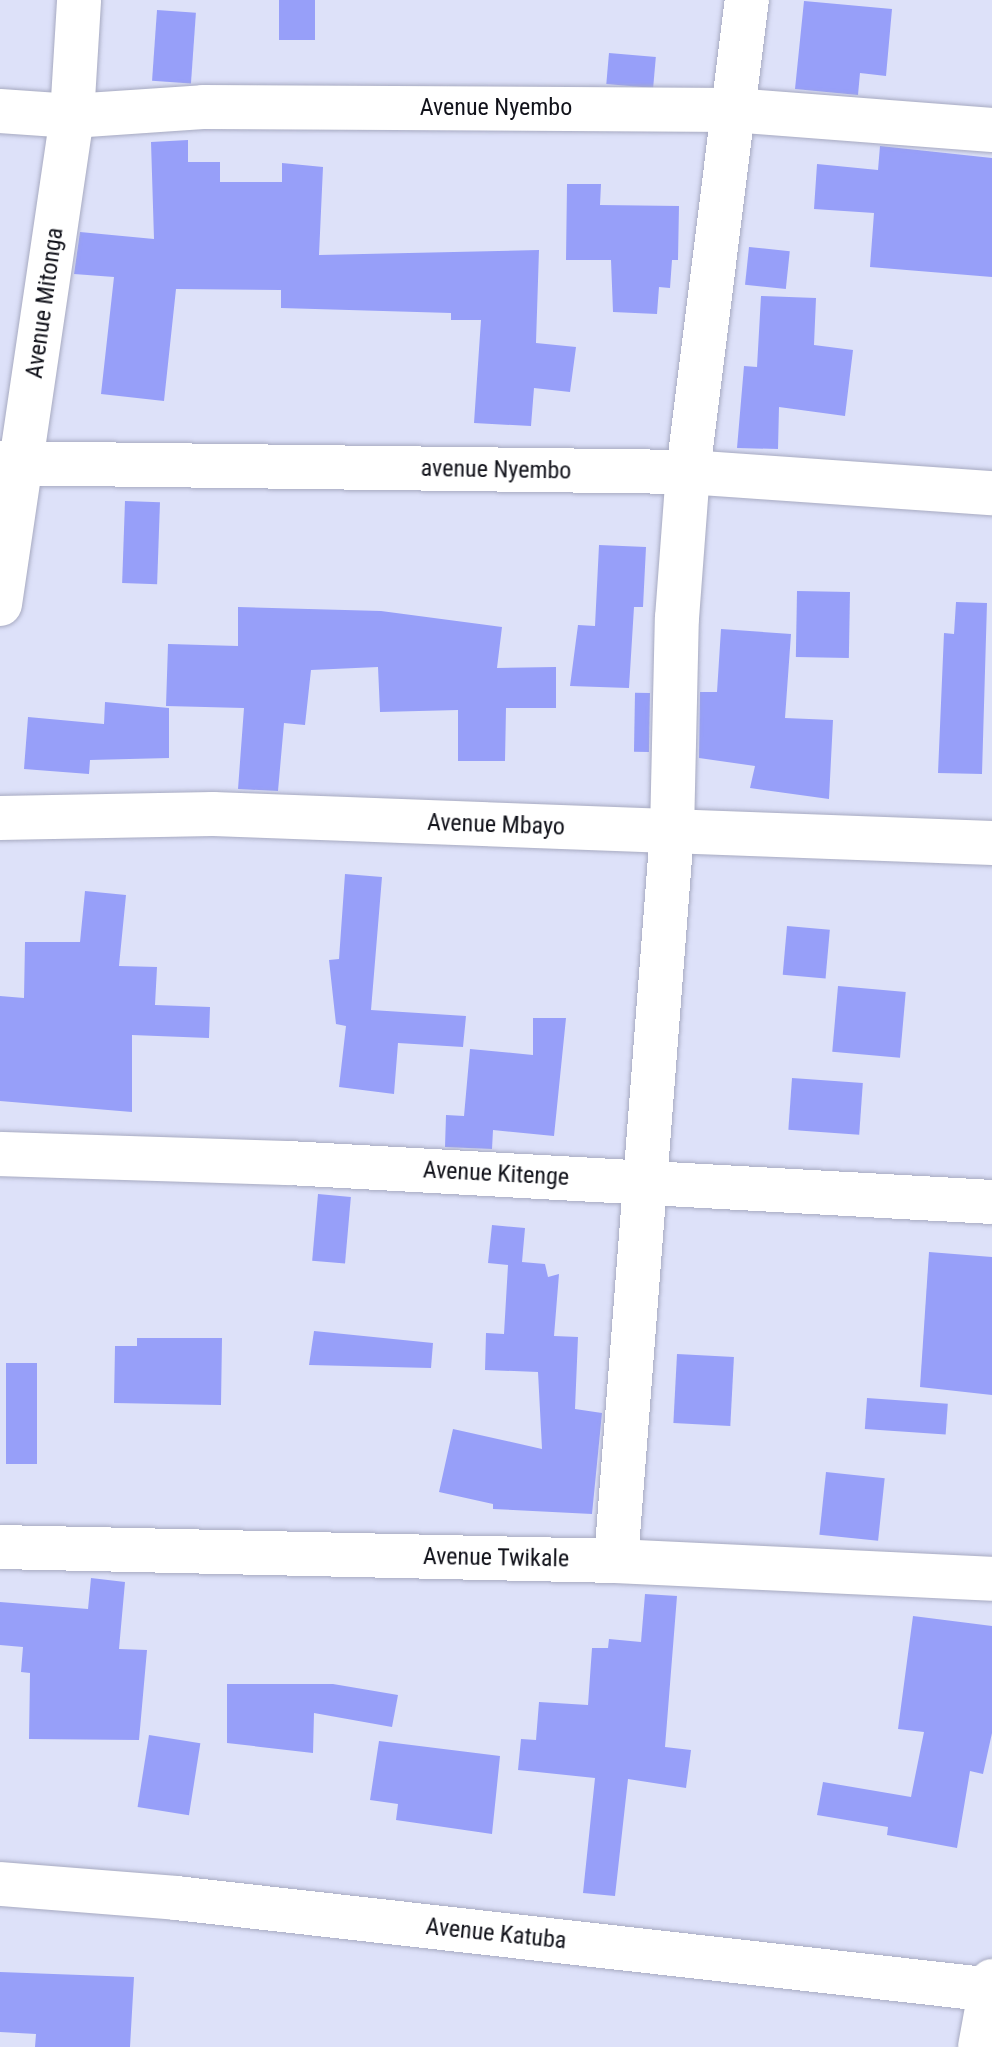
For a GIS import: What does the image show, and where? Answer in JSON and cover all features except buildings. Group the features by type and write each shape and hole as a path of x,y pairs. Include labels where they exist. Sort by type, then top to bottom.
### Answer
{"street":[{"name":"Avenue Mitonga","path":"0,604 11,464 72,116 79,0"},
{"path":"616,1561 642,1183 672,832 677,618 688,472 747,0"},
{"name":"Avenue Nyembo","path":"0,111 72,116 203,107 732,110 992,130"},
{"name":"avenue Nyembo","path":"11,464 688,472 992,493"},
{"name":"Avenue Mbayo","path":"0,818 213,814 992,843"},
{"name":"Avenue Kitenge","path":"0,1154 288,1163 992,1202"},
{"name":"Avenue Twikale","path":"0,1547 616,1561 992,1579"},
{"name":"Avenue Katuba","path":"0,1884 192,1900 991,1987"},
{"path":"980,2047 991,1987"}]}
